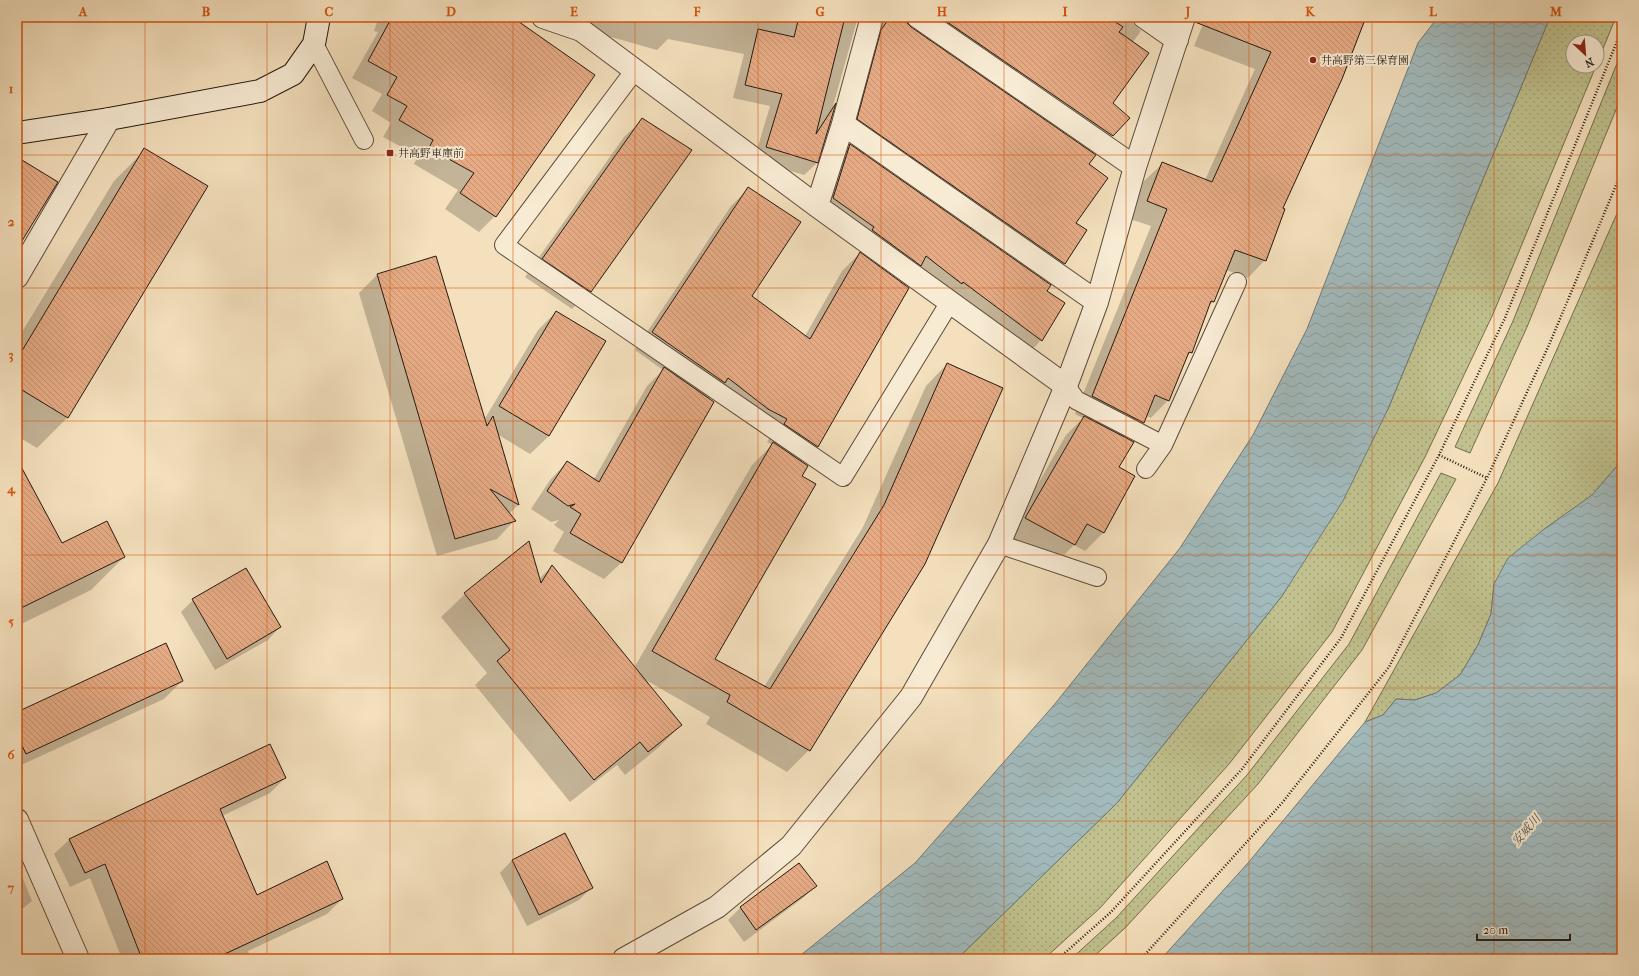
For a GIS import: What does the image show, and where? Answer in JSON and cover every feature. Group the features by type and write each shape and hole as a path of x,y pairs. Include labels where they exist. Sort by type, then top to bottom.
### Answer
{"street":[{"path":"17,133 109,119 260,91 293,74 314,44 319,17"},
{"path":"543,17 581,30 817,206 1066,386"},
{"path":"817,206 843,124 872,17"},
{"path":"918,17 1135,167"},
{"path":"1144,17 1177,40"},
{"path":"624,959 717,907 791,846 911,697 999,544 1066,386 1096,302 1135,167 1184,17"},
{"path":"17,277 109,119"},
{"path":"843,124 1096,302"},
{"path":"17,820 78,959"}],"lane":[{"path":"314,44 364,140"},
{"path":"635,70 504,245 843,477 950,302"},
{"path":"1146,469 1163,445 1237,282"},
{"path":"1066,386 1076,400 1163,445"},
{"path":"999,544 1097,577"}],"path":[{"path":"1058,959 1111,912 1242,769 1341,638 1439,455 1505,318 1622,29"},
{"path":"1141,959 1282,803 1389,666 1487,478 1549,345 1622,171"},
{"path":"1439,455 1487,478"}],"green space":[{"path":"1550,17 1616,17 1605,44 1605,34 1565,34 1565,74 1593,74 1493,314 1425,457 1332,632 1229,764 1100,908 1044,959 957,959 1117,803 1282,596 1388,409"},
{"path":"1622,51 1622,95 1527,327 1470,453 1455,447 1513,321"},
{"path":"1622,202 1622,456 1617,466 1593,495 1543,530 1494,584 1491,614 1478,645 1460,675 1436,693 1415,700 1396,699 1383,715 1365,722 1498,483"},
{"path":"1441,473 1456,479 1362,650 1258,784 1125,928 1091,959 1071,959 1116,918 1247,775 1349,644"}],"water":[{"path":"1438,17 1550,17 1388,409 1343,501 1282,596 1117,803 957,959 796,959 915,863 1054,705 1180,548 1253,435 1307,329 1418,43"},
{"name":"安威川","path":"1622,456 1622,959 1161,959 1248,863 1365,722 1383,715 1396,699 1415,700 1436,693 1460,675 1478,645 1491,614 1494,584 1508,558 1543,530 1592,495 1617,466"}],"building":[{"path":"392,17 512,17 595,75 496,217 460,193 474,173 429,148 433,140 399,120 407,106 387,95 397,77 368,61"},
{"path":"799,17 845,17 816,134 836,103 818,163 766,147 782,94 745,85 758,29 794,37"},
{"path":"890,17 906,17 907,23 911,27 1096,155 1089,164 1108,178 1076,223 1087,230 1065,264 857,119 881,30"},
{"path":"940,17 1108,17 1123,27 1119,32 1149,53 1113,103 1130,118 1113,136"},
{"path":"1196,17 1366,17 1342,79 1283,208 1285,209 1266,261 1235,250 1214,302 1211,301 1192,353 1189,352 1169,401 1155,395 1144,423 1092,396 1167,209 1147,201 1162,162 1212,182 1271,52 1195,22"},
{"path":"642,118 692,150 591,292 542,259"},
{"path":"850,144 1051,285 1047,291 1065,303 1042,341 963,282 962,284 926,256 921,266 872,230 874,227 833,198"},
{"path":"144,148 208,186 68,418 17,387 17,359"},
{"path":"17,157 58,182 17,249"},
{"path":"748,187 801,222 752,296 810,339 860,252 909,288 818,447 784,424 787,419 768,409 728,378 725,383 652,332"},
{"path":"436,256 487,426 493,416 519,505 490,489 516,521 455,539 377,274"},
{"path":"556,311 606,341 549,436 499,406"},
{"path":"947,363 1003,388 925,564 810,751 727,702 730,695 652,651 773,442 808,466 802,476 816,484 715,659 770,689 884,505"},
{"path":"664,367 714,402 622,563 570,533 581,514 570,507 575,504 568,506 547,491 567,461 599,482"},
{"path":"1084,416 1134,442 1119,467 1135,476 1104,533 1087,524 1075,545 1025,518"},
{"path":"17,459 62,543 107,521 125,557 17,610"},
{"path":"529,541 541,583 552,565 682,725 648,752 640,742 594,780 497,661 510,650 464,593"},
{"path":"246,568 281,627 227,659 192,599"},
{"path":"166,643 183,681 26,754 17,735 17,712"},
{"path":"270,744 286,778 220,809 257,895 327,861 343,899 214,959 142,959 105,864 85,873 69,839"},
{"path":"565,833 593,888 539,915 512,860"},
{"path":"799,863 817,886 756,930 740,907"}],"place":[{"name":"井高野第三保育園","path":"1313,60"},
{"name":"井高野車庫前","path":"390,153"}]}
